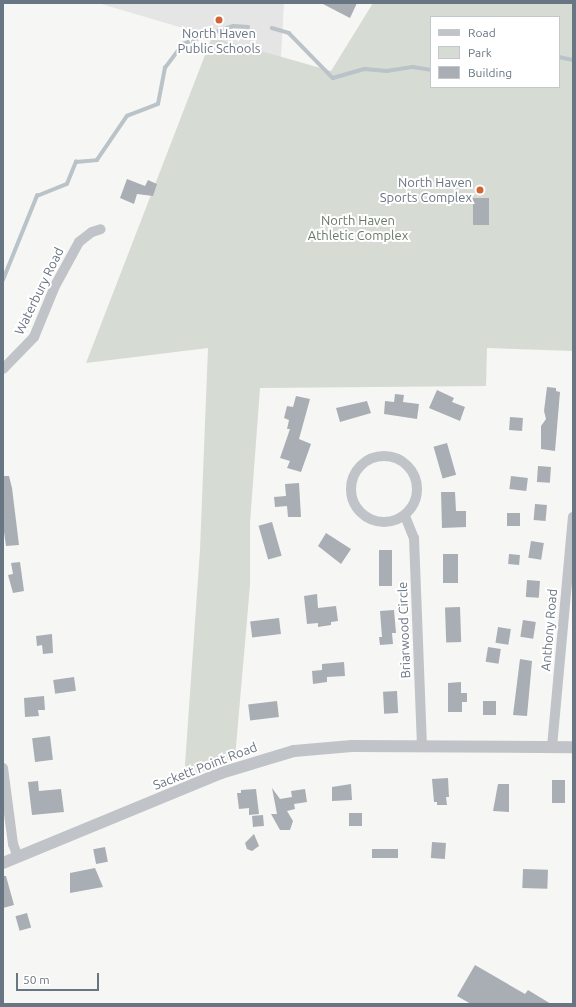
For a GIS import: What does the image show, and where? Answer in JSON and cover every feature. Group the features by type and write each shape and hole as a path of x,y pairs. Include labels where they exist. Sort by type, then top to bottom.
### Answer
{"street":[{"name":"Waterbury Road","path":"3,369 34,337 55,286 79,242 92,232 101,229"},
{"path":"382,455 402,460 410,467 417,482 417,497 404,516 384,522 373,520 363,514 355,505 351,495 351,483 362,463 382,455"},
{"name":"Briarwood Circle","path":"404,516 414,538 422,745"},
{"name":"Anthony Road","path":"552,747 573,516"},
{"name":"Sackett Point Road","path":"3,863 189,786 258,760 318,748 422,745 573,747"},
{"path":"3,768 13,844 18,857"}],"shaded area":[{"name":"North Haven Public Schools","path":"98,3 284,3 281,57 237,44"}],"green space":[{"name":"North Haven Athletic Complex","path":"373,3 573,3 573,351 487,348 486,386 260,388 250,523 250,585 235,758 184,779 200,550 208,348 86,363 212,37 331,71"}],"building":[{"path":"321,3 357,3 350,18"},
{"path":"127,179 145,186 148,180 157,184 153,196 137,194 134,204 120,198"},
{"path":"473,198 489,198 489,225 473,225"},
{"path":"547,387 556,388 556,391 560,392 555,451 541,449 541,426 546,419 544,411"},
{"path":"437,390 454,398 452,402 465,407 460,421 429,408"},
{"path":"395,394 404,395 403,402 419,404 417,419 384,414 385,401 394,402"},
{"path":"296,396 310,399 299,439 311,444 301,472 287,468 290,461 280,458 290,429 287,429 289,420 284,418 287,406 293,407"},
{"path":"367,401 371,413 340,422 336,408"},
{"path":"510,417 523,418 522,431 509,430"},
{"path":"447,443 456,475 443,479 434,447"},
{"path":"538,466 551,467 550,483 537,482"},
{"path":"3,476 9,476 12,488 19,545 6,546 3,525"},
{"path":"511,476 528,478 526,491 509,489"},
{"path":"299,483 301,517 288,517 287,506 275,507 274,497 286,496 285,484"},
{"path":"441,492 455,492 456,511 466,511 466,527 442,528"},
{"path":"535,504 547,505 546,521 534,520"},
{"path":"507,513 520,513 520,526 507,526"},
{"path":"272,522 282,556 268,560 259,526"},
{"path":"326,533 351,549 341,564 318,546"},
{"path":"531,541 544,543 541,560 528,558"},
{"path":"379,550 392,550 392,586 379,586"},
{"path":"443,554 458,554 458,583 443,583"},
{"path":"509,554 520,555 519,565 508,564"},
{"path":"20,562 24,591 13,593 8,575 13,574 11,563"},
{"path":"527,580 540,581 539,598 526,597"},
{"path":"317,594 318,608 336,606 338,621 331,622 331,625 318,627 318,623 307,624 304,596"},
{"path":"460,607 461,642 446,643 445,608"},
{"path":"394,610 396,633 392,633 393,644 380,645 379,637 382,637 380,611"},
{"path":"279,618 281,634 252,637 250,622"},
{"path":"523,620 536,622 533,639 520,637"},
{"path":"498,627 511,629 508,645 495,643"},
{"path":"52,634 53,653 43,654 42,645 37,646 36,636"},
{"path":"488,647 501,649 498,664 486,662"},
{"path":"520,659 532,661 527,716 513,715"},
{"path":"344,662 345,676 327,677 327,682 313,684 312,671 322,670 322,664"},
{"path":"74,677 76,691 55,694 53,680"},
{"path":"461,682 461,693 467,693 467,702 462,702 462,712 448,712 448,683"},
{"path":"397,691 398,713 384,714 383,692"},
{"path":"44,696 45,710 38,710 39,716 25,717 24,698"},
{"path":"277,701 279,717 250,720 248,705"},
{"path":"483,701 496,701 496,715 483,715"},
{"path":"50,736 53,760 35,762 32,738"},
{"path":"448,778 449,797 446,797 447,805 437,805 437,802 434,802 432,779"},
{"path":"552,780 565,780 565,803 552,803"},
{"path":"38,781 39,791 61,789 64,812 32,815 28,782"},
{"path":"351,784 352,800 332,801 332,787"},
{"path":"498,784 509,784 509,812 493,811"},
{"path":"272,788 280,799 292,797 291,791 305,789 307,802 294,804 295,809 287,811 293,821 290,830 280,830 271,814 277,814"},
{"path":"256,789 259,814 249,815 249,808 239,809 237,793 241,793 241,790"},
{"path":"349,813 362,813 362,826 349,826"},
{"path":"263,815 264,826 253,827 252,816"},
{"path":"254,834 259,846 252,851 247,849 245,843"},
{"path":"432,842 446,843 445,859 431,858"},
{"path":"105,847 108,862 96,864 93,849"},
{"path":"372,849 398,849 398,858 372,858"},
{"path":"95,868 103,887 70,893 70,873"},
{"path":"523,869 548,870 547,889 522,888"},
{"path":"3,876 6,876 14,905 3,908"},
{"path":"27,913 31,927 20,931 15,916"},
{"path":"475,965 525,994 528,990 551,1004 471,1004 457,996"}],"waterway":[{"path":"3,280 37,196 67,184 76,162 97,160 127,116 158,104 165,68 183,44 233,26 248,27"},
{"path":"272,28 289,33 333,78 365,69 387,71 413,67 430,70"},
{"path":"560,57 573,60"}],"place":[{"name":"North Haven Public Schools","path":"219,20"},
{"name":"North Haven Sports Complex","path":"480,190"}]}
